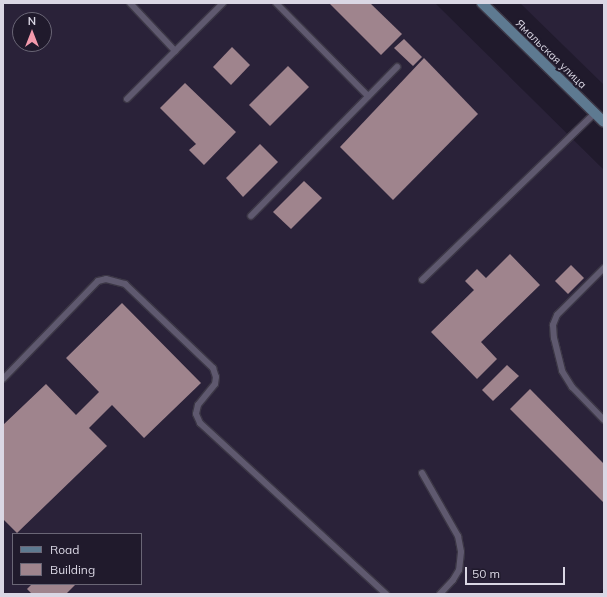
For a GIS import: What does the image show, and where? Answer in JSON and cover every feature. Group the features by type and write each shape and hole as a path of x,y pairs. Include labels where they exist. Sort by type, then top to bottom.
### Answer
{"street":[{"name":"Ямальская улица","path":"482,3 604,122"}],"lane":[{"path":"130,3 175,51"},
{"path":"127,98 223,3"},
{"path":"276,3 368,96"},
{"path":"251,216 397,67"},
{"path":"422,280 595,113"},
{"path":"604,268 557,315 553,325 554,338 562,371 572,387 604,420"},
{"path":"3,379 98,281 106,279 125,284 213,368 216,377 215,384 198,405 196,414 200,423 386,594"},
{"path":"422,473 458,536 461,552 456,575 440,594"}],"shaded area":[{"path":"3,3 435,3 604,170 604,588 598,594 3,594"},
{"path":"520,3 604,3 604,85"}],"building":[{"path":"329,3 370,3 402,34 381,55"},
{"path":"404,39 422,57 413,66 394,48"},
{"path":"232,47 250,65 231,85 213,67"},
{"path":"424,58 478,114 393,200 340,147"},
{"path":"288,66 309,87 270,126 249,105"},
{"path":"185,83 236,132 204,165 189,150 196,144 160,108"},
{"path":"260,144 278,162 243,197 226,178"},
{"path":"304,181 322,198 291,229 273,212"},
{"path":"510,254 540,285 481,342 497,359 477,379 431,332 474,290 465,281 477,269 486,278"},
{"path":"571,265 584,278 568,294 555,281"},
{"path":"122,303 201,383 144,438 112,405 89,428 107,446 17,533 3,519 3,425 46,384 76,415 99,392 66,358"},
{"path":"507,365 519,376 493,401 482,390"},
{"path":"530,389 604,464 604,503 510,409"},
{"path":"31,585 75,585 66,594 32,594 27,589"}]}
